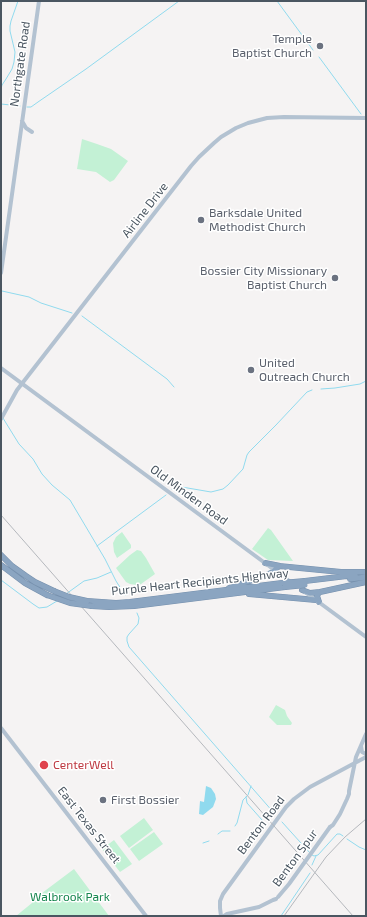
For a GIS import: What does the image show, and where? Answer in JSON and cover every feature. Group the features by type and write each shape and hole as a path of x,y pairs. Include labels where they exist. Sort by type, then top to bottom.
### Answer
{"highway":[{"name":"Purple Heart Recipients Highway","path":"1,554 19,571 35,582 54,591 69,597 87,601 116,603 366,577"},
{"path":"265,563 280,566 366,573"},
{"path":"265,563 269,570 267,575"},
{"name":"Purple Heart Recipients Highway","path":"1,566 32,588 47,595 70,602 92,606 134,606 236,593 284,585"},
{"path":"217,592 267,575 280,566"},
{"name":"Purple Heart Recipients Highway","path":"305,583 366,573"},
{"path":"301,598 304,597 304,592 320,592 366,582"},
{"path":"236,593 301,598 318,601 317,596 320,592"}],"main road":[{"name":"Northgate Road","path":"1,273 39,1"},
{"name":"Airline Drive","path":"2,417 22,383 196,161 216,141 236,128 267,118 284,116 366,118"},
{"path":"22,120 26,128 32,132"},
{"name":"Old Minden Road","path":"1,368 366,637"},
{"name":"East Texas Street","path":"1,728 146,916"},
{"name":"Benton Spur","path":"230,916 260,909 274,902 290,884 334,821 349,791 354,763 366,734"},
{"path":"361,743 362,753 366,756"},
{"name":"Benton Road","path":"224,916 220,908 220,901 223,894 286,808 294,799 310,787 366,756"},
{"path":"339,771 349,771 351,779"},
{"name":"Benton Spur","path":"224,916 259,907 277,898"}],"green space":[{"path":"82,139 111,149 128,161 114,180 110,182 96,172 77,169"},
{"path":"268,528 293,561 268,560 252,549"},
{"path":"122,532 131,545 131,548 117,558 114,552 113,543 116,537"},
{"path":"137,550 141,551 155,574 141,584 137,585 126,582 116,568"},
{"path":"276,705 285,710 292,723 291,725 277,725 269,717"},
{"path":"144,818 153,830 129,848 120,836"},
{"path":"154,832 163,844 139,861 130,849"},
{"path":"114,840 132,864 120,872 102,849"},
{"name":"Walbrook Park","path":"74,869 109,916 16,916 32,903 34,899"}],"water":[{"path":"206,786 211,788 216,799 213,807 203,815 199,814 200,801 204,802"}],"waterway":[{"path":"1,89 12,69 14,62 15,52 10,26 18,1"},
{"path":"27,107 31,107 86,69 179,1"},
{"path":"277,1 313,50"},
{"path":"319,57 361,114"},
{"path":"1,98 1,104"},
{"path":"1,104 20,106"},
{"path":"2,291 29,297 41,303 72,313"},
{"path":"82,316 167,379 174,387"},
{"path":"321,389 360,384 366,381"},
{"path":"172,489 176,486 211,492 223,489 243,469 249,452 307,392 312,390"},
{"path":"3,418 19,444 33,459 42,474 52,485 70,500 125,595"},
{"path":"97,546 166,495"},
{"path":"66,594 84,581 97,578 111,572"},
{"path":"1,580 39,608 47,607 57,601"},
{"path":"137,613 139,618 138,624 127,637 129,647 274,813"},
{"path":"248,795 251,786"},
{"path":"235,826 243,800 247,796"},
{"path":"246,797 247,803 262,820 264,826"},
{"path":"282,822 310,853"},
{"path":"218,834 222,831 230,831"},
{"path":"312,855 318,855 337,834 343,836"},
{"path":"347,839 366,850"},
{"path":"203,843 209,841"},
{"path":"312,865 316,856"},
{"path":"281,916 310,873"}],"railway":[{"path":"1,515 353,916"},
{"path":"284,916 326,857 345,837 366,819"}],"place":[{"name":"Temple Baptist Church","path":"320,46"},
{"name":"Barksdale United Methodist Church","path":"201,220"},
{"name":"Bossier City Missionary Baptist Church","path":"335,278"},
{"name":"United Outreach Church","path":"251,370"},
{"name":"CenterWell","path":"44,765"},
{"name":"First Bossier","path":"103,800"}]}
